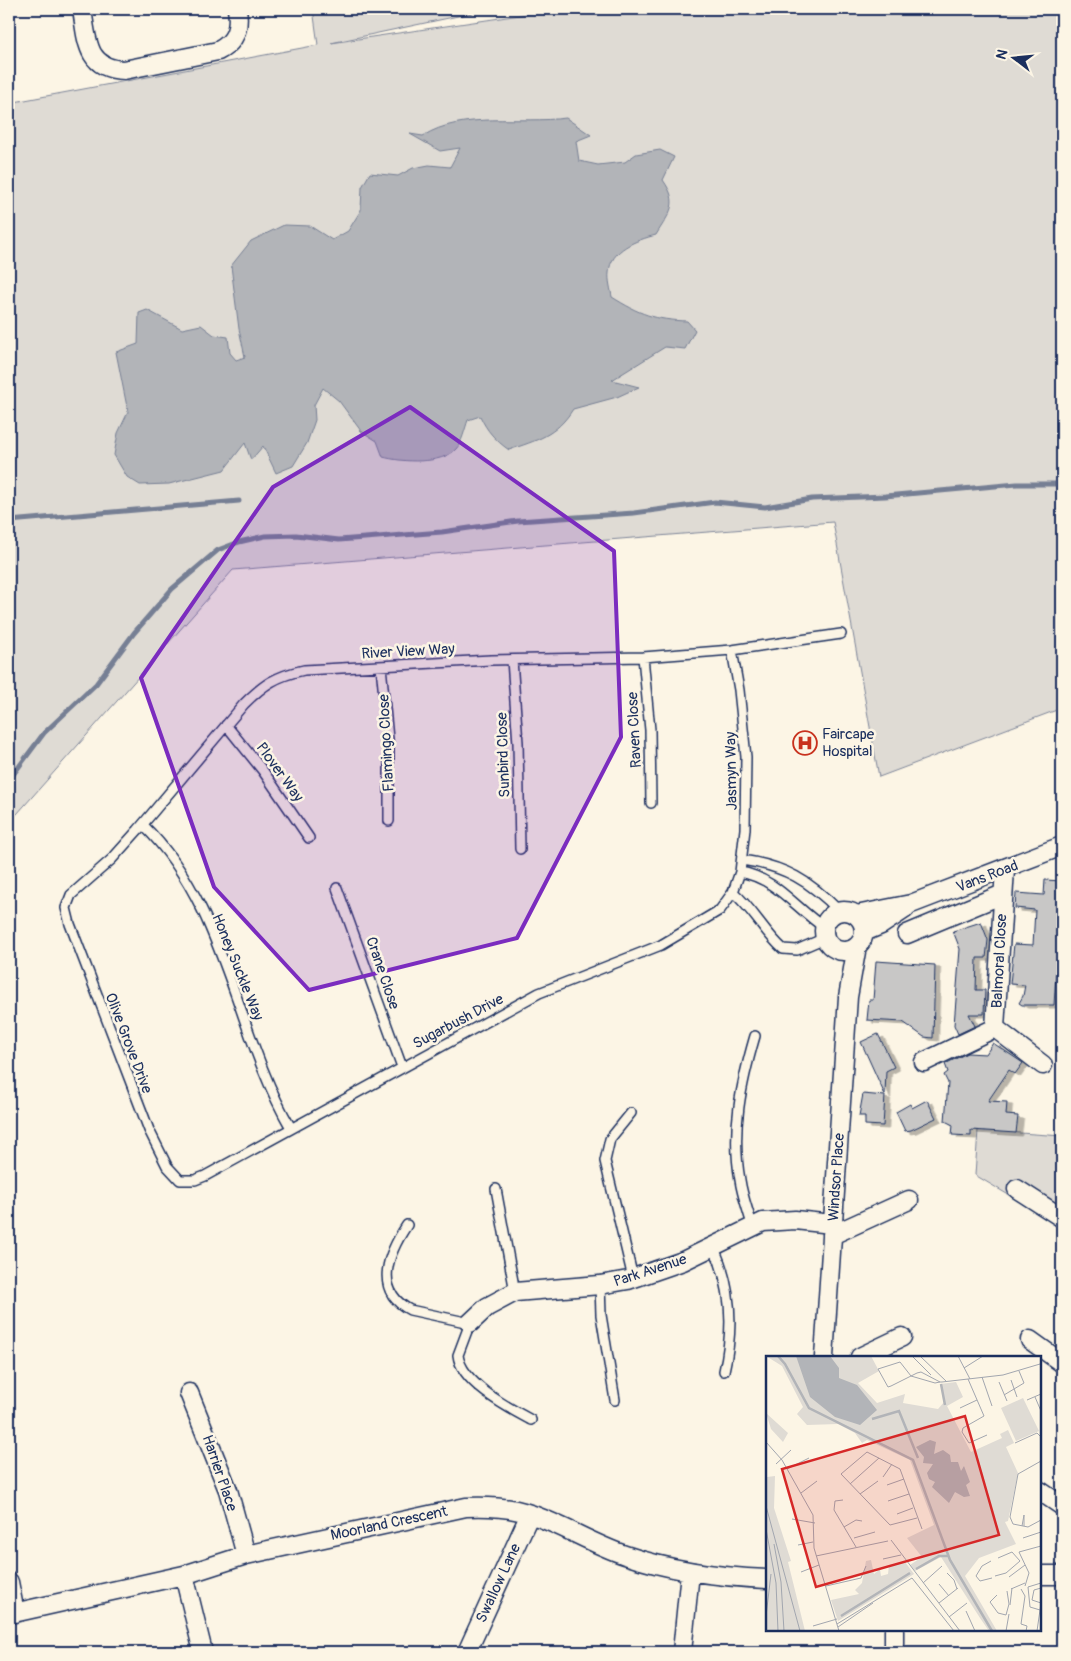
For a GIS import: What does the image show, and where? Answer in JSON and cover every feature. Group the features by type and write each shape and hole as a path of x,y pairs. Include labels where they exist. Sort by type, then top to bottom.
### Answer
{"street":[{"path":"82,9 88,43 96,60 113,70 124,70 225,48 235,36 238,28 237,9"},
{"name":"Vans Road","path":"848,913 911,904 1062,846"},
{"name":"Balmoral Close","path":"995,1028 1005,869"},
{"name":"Balmoral Close","path":"907,934 1003,894"},
{"name":"Vans Road","path":"861,939 911,904"},
{"path":"848,913 863,923 861,939 849,950 840,951 827,938 832,915 848,913"},
{"name":"Windsor Place","path":"827,938 841,968 848,997"},
{"name":"Windsor Place","path":"824,1356 848,997 861,939"},
{"name":"Balmoral Close","path":"924,1062 995,1028"},
{"name":"Balmoral Close","path":"995,1028 1043,1064"},
{"path":"1017,1190 1062,1218"},
{"path":"832,1229 909,1200"},
{"name":"Park Avenue","path":"470,1323 501,1297 515,1292 600,1285 633,1278 683,1261 752,1225 775,1219 832,1229"},
{"path":"862,1356 902,1337"},
{"path":"1030,1340 1062,1363"},
{"name":"Harrier Place","path":"189,1393 228,1490 246,1555"},
{"path":"1041,1492 1062,1506"},
{"name":"Moorland Crescent","path":"12,1613 184,1575 246,1555 466,1507 501,1508 530,1514 617,1552 690,1572 766,1579"},
{"name":"Swallow Lane","path":"466,1652 530,1514"},
{"path":"682,1652 690,1572"},
{"path":"184,1575 203,1652"},
{"path":"1041,1575 1062,1575"},
{"path":"9,1582 12,1613"},
{"path":"894,1631 894,1652"}],"lane":[{"name":"River View Way","path":"71,895 112,859 143,825 244,704 263,685 282,675 304,670 643,656 732,650 841,634"},
{"name":"Jasmyn Way","path":"732,650 742,706 746,757 742,860 733,892"},
{"name":"Raven Close","path":"643,656 650,730 651,803"},
{"name":"Sunbird Close","path":"512,660 518,742 520,849"},
{"name":"Flamingo Close","path":"381,666 389,749 390,821"},
{"name":"Plover Way","path":"226,726 263,771 308,838"},
{"name":"Honey Suckle Way","path":"143,825 173,860 199,907 214,941 271,1091 291,1128"},
{"path":"742,860 761,862 793,874 812,885 848,913"},
{"path":"733,892 748,905 768,936 783,949 797,950 827,938 806,915 766,880 756,874 740,872"},
{"name":"Crane Close","path":"337,888 402,1067"},
{"name":"Sugarbush Drive","path":"195,1180 539,992 661,945 720,910 733,892"},
{"name":"Olive Grove Drive","path":"71,895 66,908 70,924 149,1130 173,1175 180,1180 195,1180"},
{"path":"752,1225 740,1183 736,1135 742,1087 755,1036"},
{"path":"631,1113 610,1138 604,1161 633,1278"},
{"path":"496,1190 515,1292"},
{"path":"407,1225 388,1260 388,1281 393,1294 410,1310 470,1323 458,1355 464,1369 496,1400 531,1420"},
{"path":"713,1246 725,1278 731,1317 730,1338 724,1370"},
{"path":"600,1285 601,1314 615,1400"}],"highlighted area":[{"path":"410,407 614,551 621,737 517,938 309,990 214,887 141,678 273,487"}],"shaded area":[{"path":"313,9 491,9 331,43 561,9 1062,9 1062,708 879,777 833,522 233,570 9,823 9,103 318,45"},
{"path":"566,118 591,135 576,141 579,161 598,165 625,162 636,154 660,150 674,157 663,180 671,195 672,202 669,214 656,235 633,243 619,252 614,258 609,273 612,297 648,315 687,321 695,330 685,349 665,347 612,380 639,387 617,397 573,409 567,418 553,431 537,440 509,450 492,435 480,416 468,420 462,439 456,449 441,458 421,461 383,457 377,441 361,431 339,401 323,388 314,405 315,420 307,443 293,466 276,473 263,446 251,460 245,443 224,470 169,484 140,485 127,477 114,455 118,433 128,412 116,352 138,344 139,313 147,310 182,329 201,325 214,335 228,337 230,353 236,360 245,357 239,329 231,266 251,241 284,225 310,226 332,240 348,231 361,210 362,187 370,173 398,176 413,168 429,165 450,167 460,148 440,151 410,134 423,136 438,128 455,123 474,121"},
{"path":"978,1130 1062,1136 1062,1218 1017,1190 1012,1197 975,1175"}],"building":[{"path":"1045,880 1062,881 1054,1005 1022,1005 1019,1003 1023,996 1025,985 1010,984 1014,944 1033,945 1035,910 1015,908 1016,893 1044,895"},
{"path":"981,922 988,940 986,958 977,958 976,990 985,990 984,1014 969,1014 975,1026 958,1034 954,1025 960,949 953,931"},
{"path":"876,961 935,965 933,1038 924,1037 903,1022 867,1020 869,1000 873,1000"},
{"path":"878,1034 894,1067 886,1071 885,1095 861,1042"},
{"path":"993,1043 1023,1063 1015,1074 1009,1070 988,1101 1007,1102 1006,1115 1018,1116 1016,1133 971,1130 971,1136 952,1135 953,1125 945,1121 948,1083 944,1075 948,1072 945,1064 967,1053 986,1054"},
{"path":"863,1094 885,1096 883,1126 865,1125 865,1116 859,1116"},
{"path":"927,1100 936,1118 905,1131 896,1112 910,1104 912,1108"}],"waterway":[{"path":"9,780 44,733 96,684 134,633 172,589 218,550 239,542 265,536 296,535 339,540 442,532 518,521 634,513 715,502 765,507 812,499 885,496 1017,484 1062,484"},
{"path":"9,521 239,501"}],"place":[{"name":"Faircape Hospital","path":"805,743"}]}
